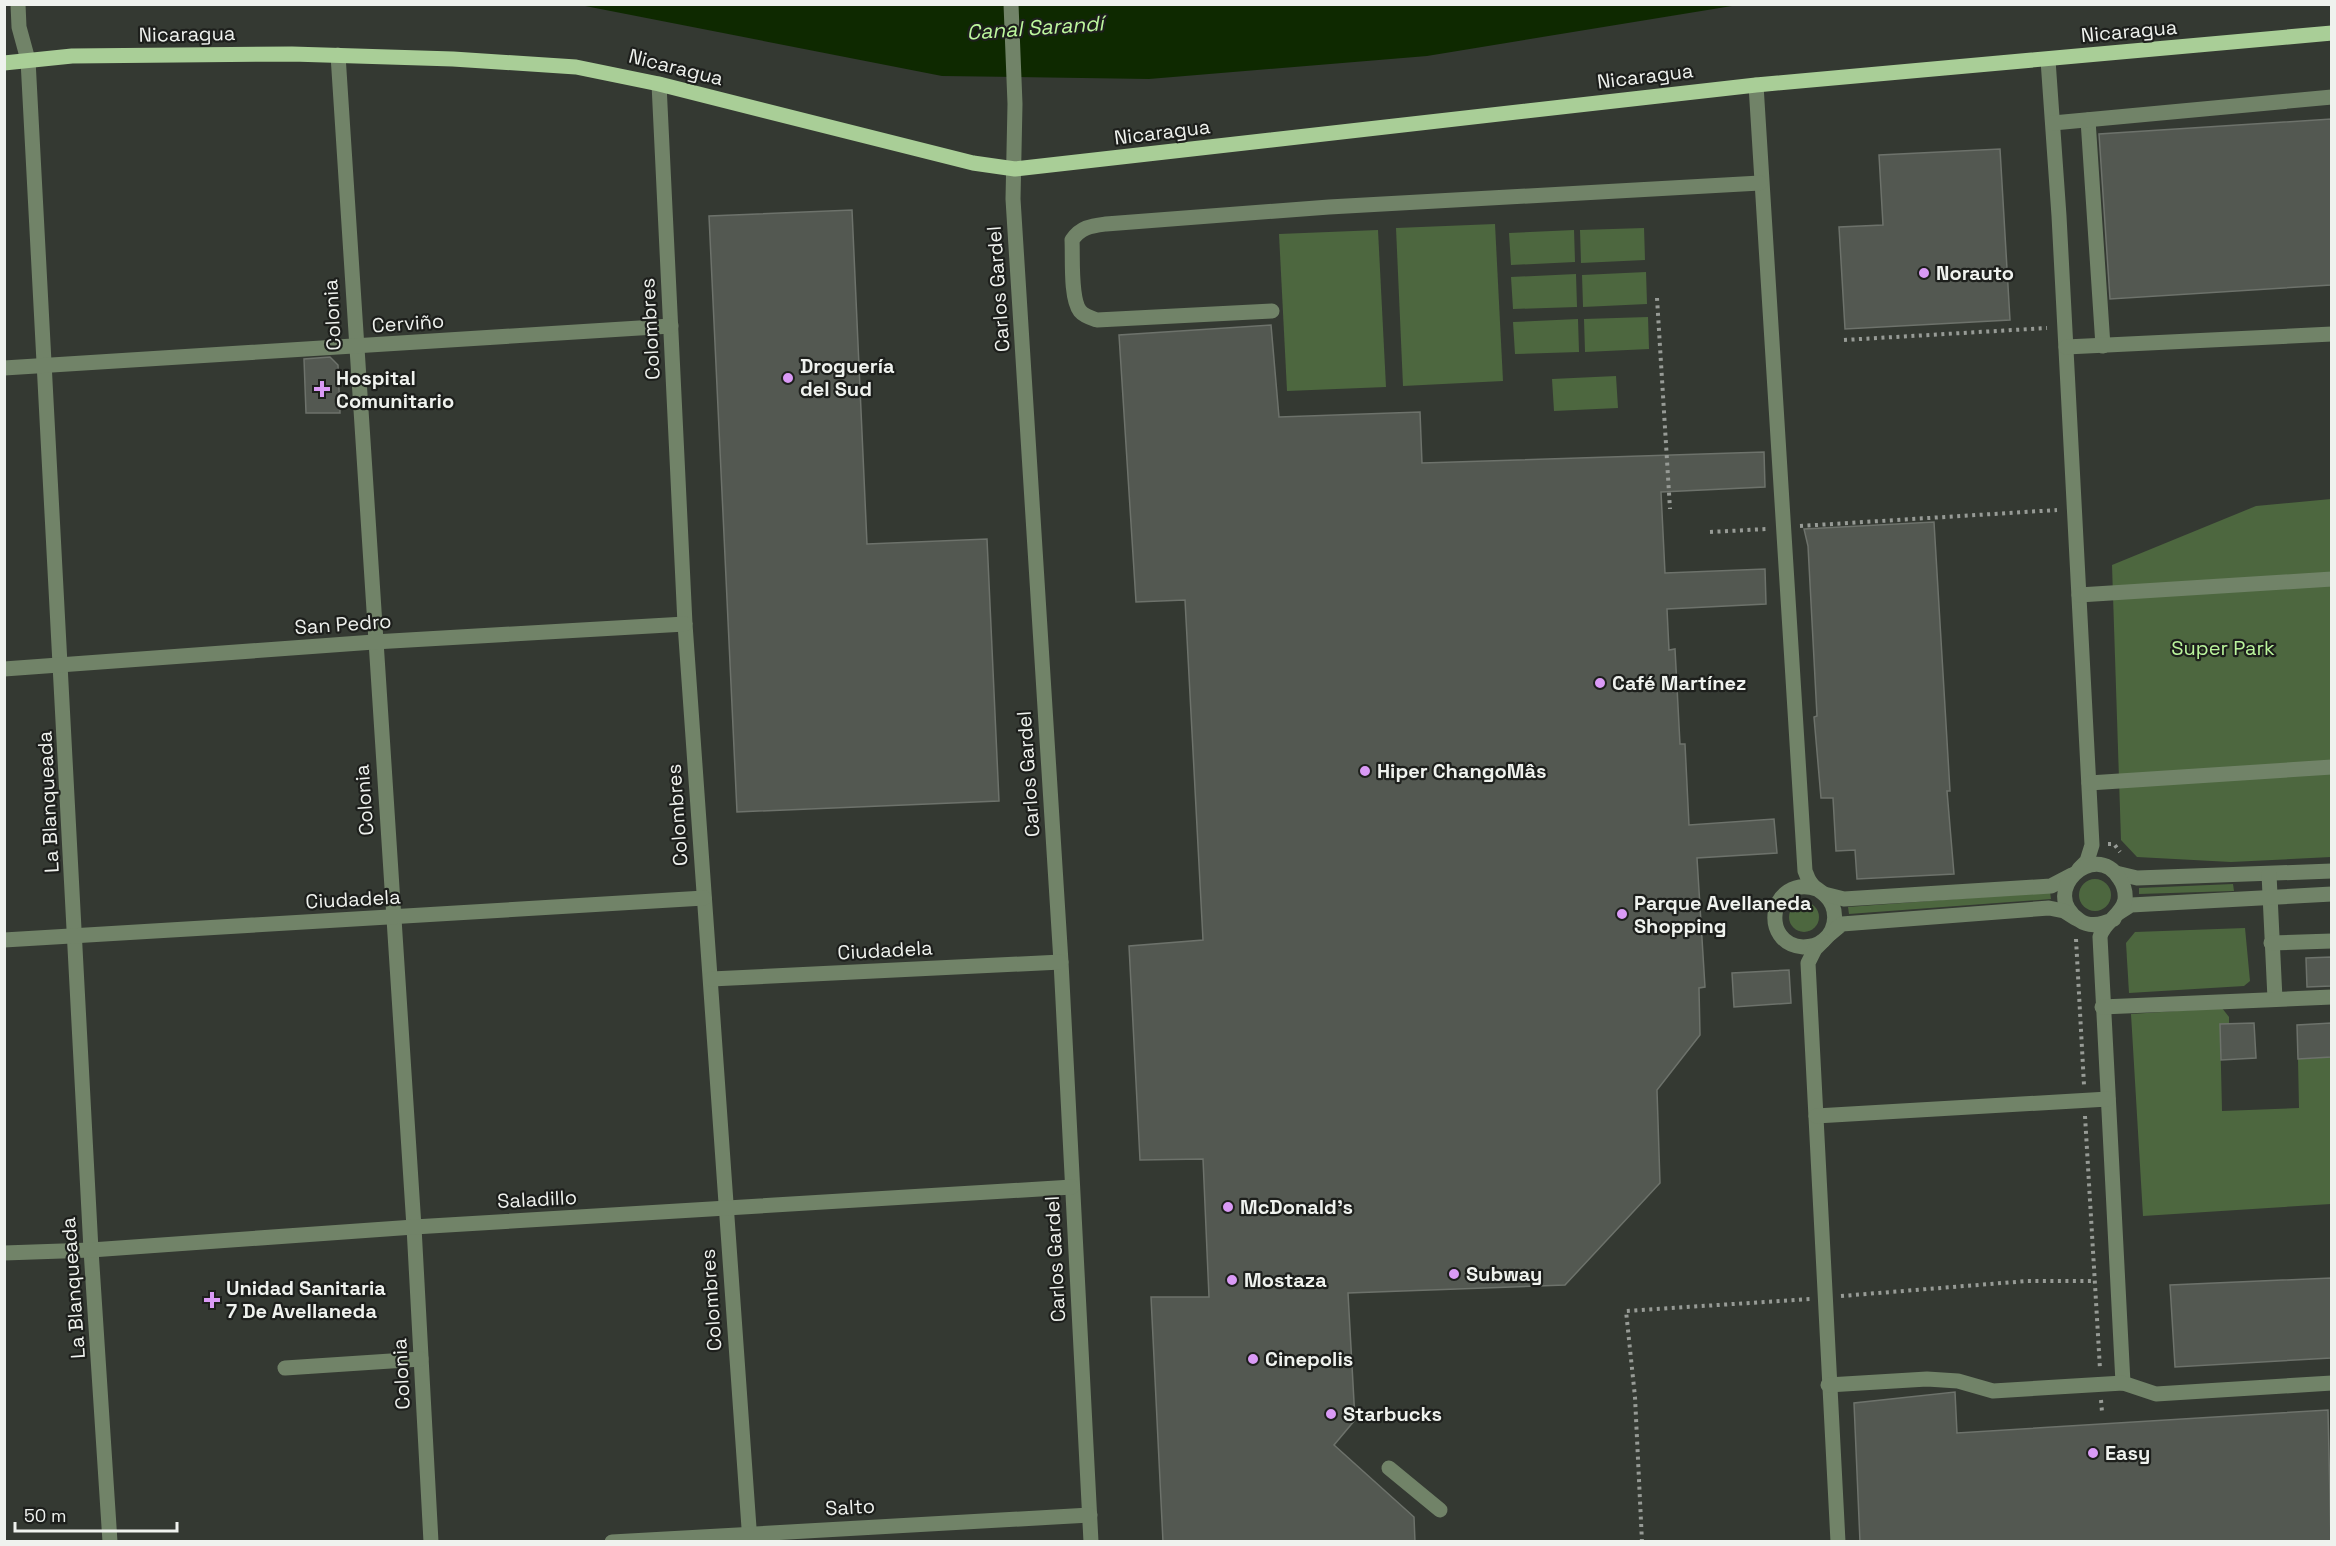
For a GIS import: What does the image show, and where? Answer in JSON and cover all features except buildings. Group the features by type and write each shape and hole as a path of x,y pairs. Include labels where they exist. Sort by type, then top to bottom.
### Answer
{"main road":[{"name":"Nicaragua","path":"4,63 72,56 338,55 576,67 659,84 973,163 1016,169 1756,85 2331,33"}],"street":[{"name":"La Blanqueada","path":"18,4 20,27 28,60 46,365 91,1250 110,1542"},
{"name":"Carlos Gardel","path":"1011,4 1016,169 1013,199 1061,962 1091,1542"},
{"name":"Colonia","path":"338,55 374,642 414,1227 431,1542"},
{"path":"2048,60 2066,347 2092,845 2097,857 2114,871 2125,894 2117,915 2100,937 2123,1383"},
{"name":"Colombres","path":"659,84 685,624 749,1537"},
{"path":"1756,85 1760,183 1805,871 1811,884 1821,892 1834,909 1835,918 1826,937 1815,949 1808,963 1828,1386 1838,1542"},
{"path":"2053,123 2331,97"},
{"path":"2088,120 2103,345"},
{"path":"1272,310 1097,320 1088,317 1081,312 1076,302 1072,240 1078,232 1088,226 1106,224 1341,206 1760,183"},
{"name":"Cerviño","path":"4,368 355,348 671,326"},
{"path":"2066,347 2331,334"},
{"path":"2079,595 2331,579"},
{"name":"San Pedro","path":"4,669 374,642 685,624"},
{"path":"2089,783 2331,767"},
{"path":"2078,925 2065,901 2065,891 2076,872 2087,861 2092,845"},
{"path":"1792,889 1809,887 1844,899 2051,886 2093,865 2137,878 2331,871"},
{"path":"1805,871 1799,884 1777,903 1774,913 1779,933 1795,946 1808,963"},
{"path":"2269,874 2275,999"},
{"path":"2078,925 2096,925 2131,905 2331,894"},
{"name":"Ciudadela","path":"4,940 704,898"},
{"path":"1795,946 1814,946 1842,924 2049,908 2064,911 2078,925 2100,937"},
{"path":"2271,943 2331,941"},
{"name":"Ciudadela","path":"711,979 1061,962"},
{"path":"2103,1006 2331,997"},
{"path":"1816,1116 2108,1099"},
{"name":"Saladillo","path":"4,1253 91,1250 414,1227 1072,1187"},
{"path":"285,1368 421,1359"},
{"path":"1828,1386 1927,1379 1958,1381 1993,1391 2123,1383 2156,1394 2331,1383"},
{"path":"1389,1468 1440,1509"},
{"name":"Salto","path":"612,1542 749,1537 1090,1515"}],"path":[{"path":"1657,298 1670,509"},
{"path":"1844,340 2049,328 2049,339"},
{"path":"2056,500 2057,521"},
{"path":"1710,532 2057,510"},
{"path":"2078,925 2084,1100 2102,1412"},
{"path":"1642,1542 1635,1397 1626,1311 1825,1298 1940,1286 2027,1281 2094,1281"}],"green space":[{"path":"1495,224 1503,381 1403,386 1396,228"},
{"path":"1644,228 1645,260 1581,263 1580,230"},
{"path":"1378,230 1386,387 1287,391 1279,234"},
{"path":"1574,230 1575,262 1511,265 1509,233"},
{"path":"1646,272 1647,304 1583,307 1582,275"},
{"path":"1576,274 1577,307 1513,309 1511,277"},
{"path":"1648,317 1649,349 1585,352 1584,319"},
{"path":"1578,319 1579,352 1515,354 1513,322"},
{"path":"1616,376 1618,408 1554,411 1552,379"},
{"name":"Super Park","path":"2331,499 2331,857 2231,862 2137,857 2121,840 2112,565 2256,506"},
{"path":"2095,879 2106,884 2111,895 2106,906 2095,911 2084,906 2079,895 2084,884"},
{"path":"2233,884 2234,891 2139,894 2139,888"},
{"path":"2050,892 2051,899 1849,914 1848,907"},
{"path":"1804,902 1815,906 1819,917 1815,928 1804,932 1793,928 1789,917 1793,906"},
{"path":"2245,928 2250,981 2244,986 2129,993 2126,943 2135,932"},
{"path":"2222,1008 2229,1017 2229,1024 2220,1025 2222,1111 2299,1108 2298,1059 2331,1057 2331,1204 2143,1216 2131,1014"}],"water":[{"name":"Canal Sarandí","path":"580,5 1738,5 1427,56 1149,79 942,76"}],"place":[{"name":"Norauto","path":"1924,273"},
{"name":"Droguería del Sud","path":"788,378"},
{"name":"Hospital Comunitario","path":"322,389"},
{"name":"Café Martínez","path":"1600,683"},
{"name":"Hiper ChangoMâs","path":"1365,771"},
{"name":"Parque Avellaneda Shopping","path":"1622,914"},
{"name":"McDonald's","path":"1228,1207"},
{"name":"Subway","path":"1454,1274"},
{"name":"Mostaza","path":"1232,1280"},
{"name":"Unidad Sanitaria 7 De Avellaneda","path":"212,1300"},
{"name":"Cinepolis","path":"1253,1359"},
{"name":"Starbucks","path":"1331,1414"},
{"name":"Easy","path":"2093,1453"}]}
